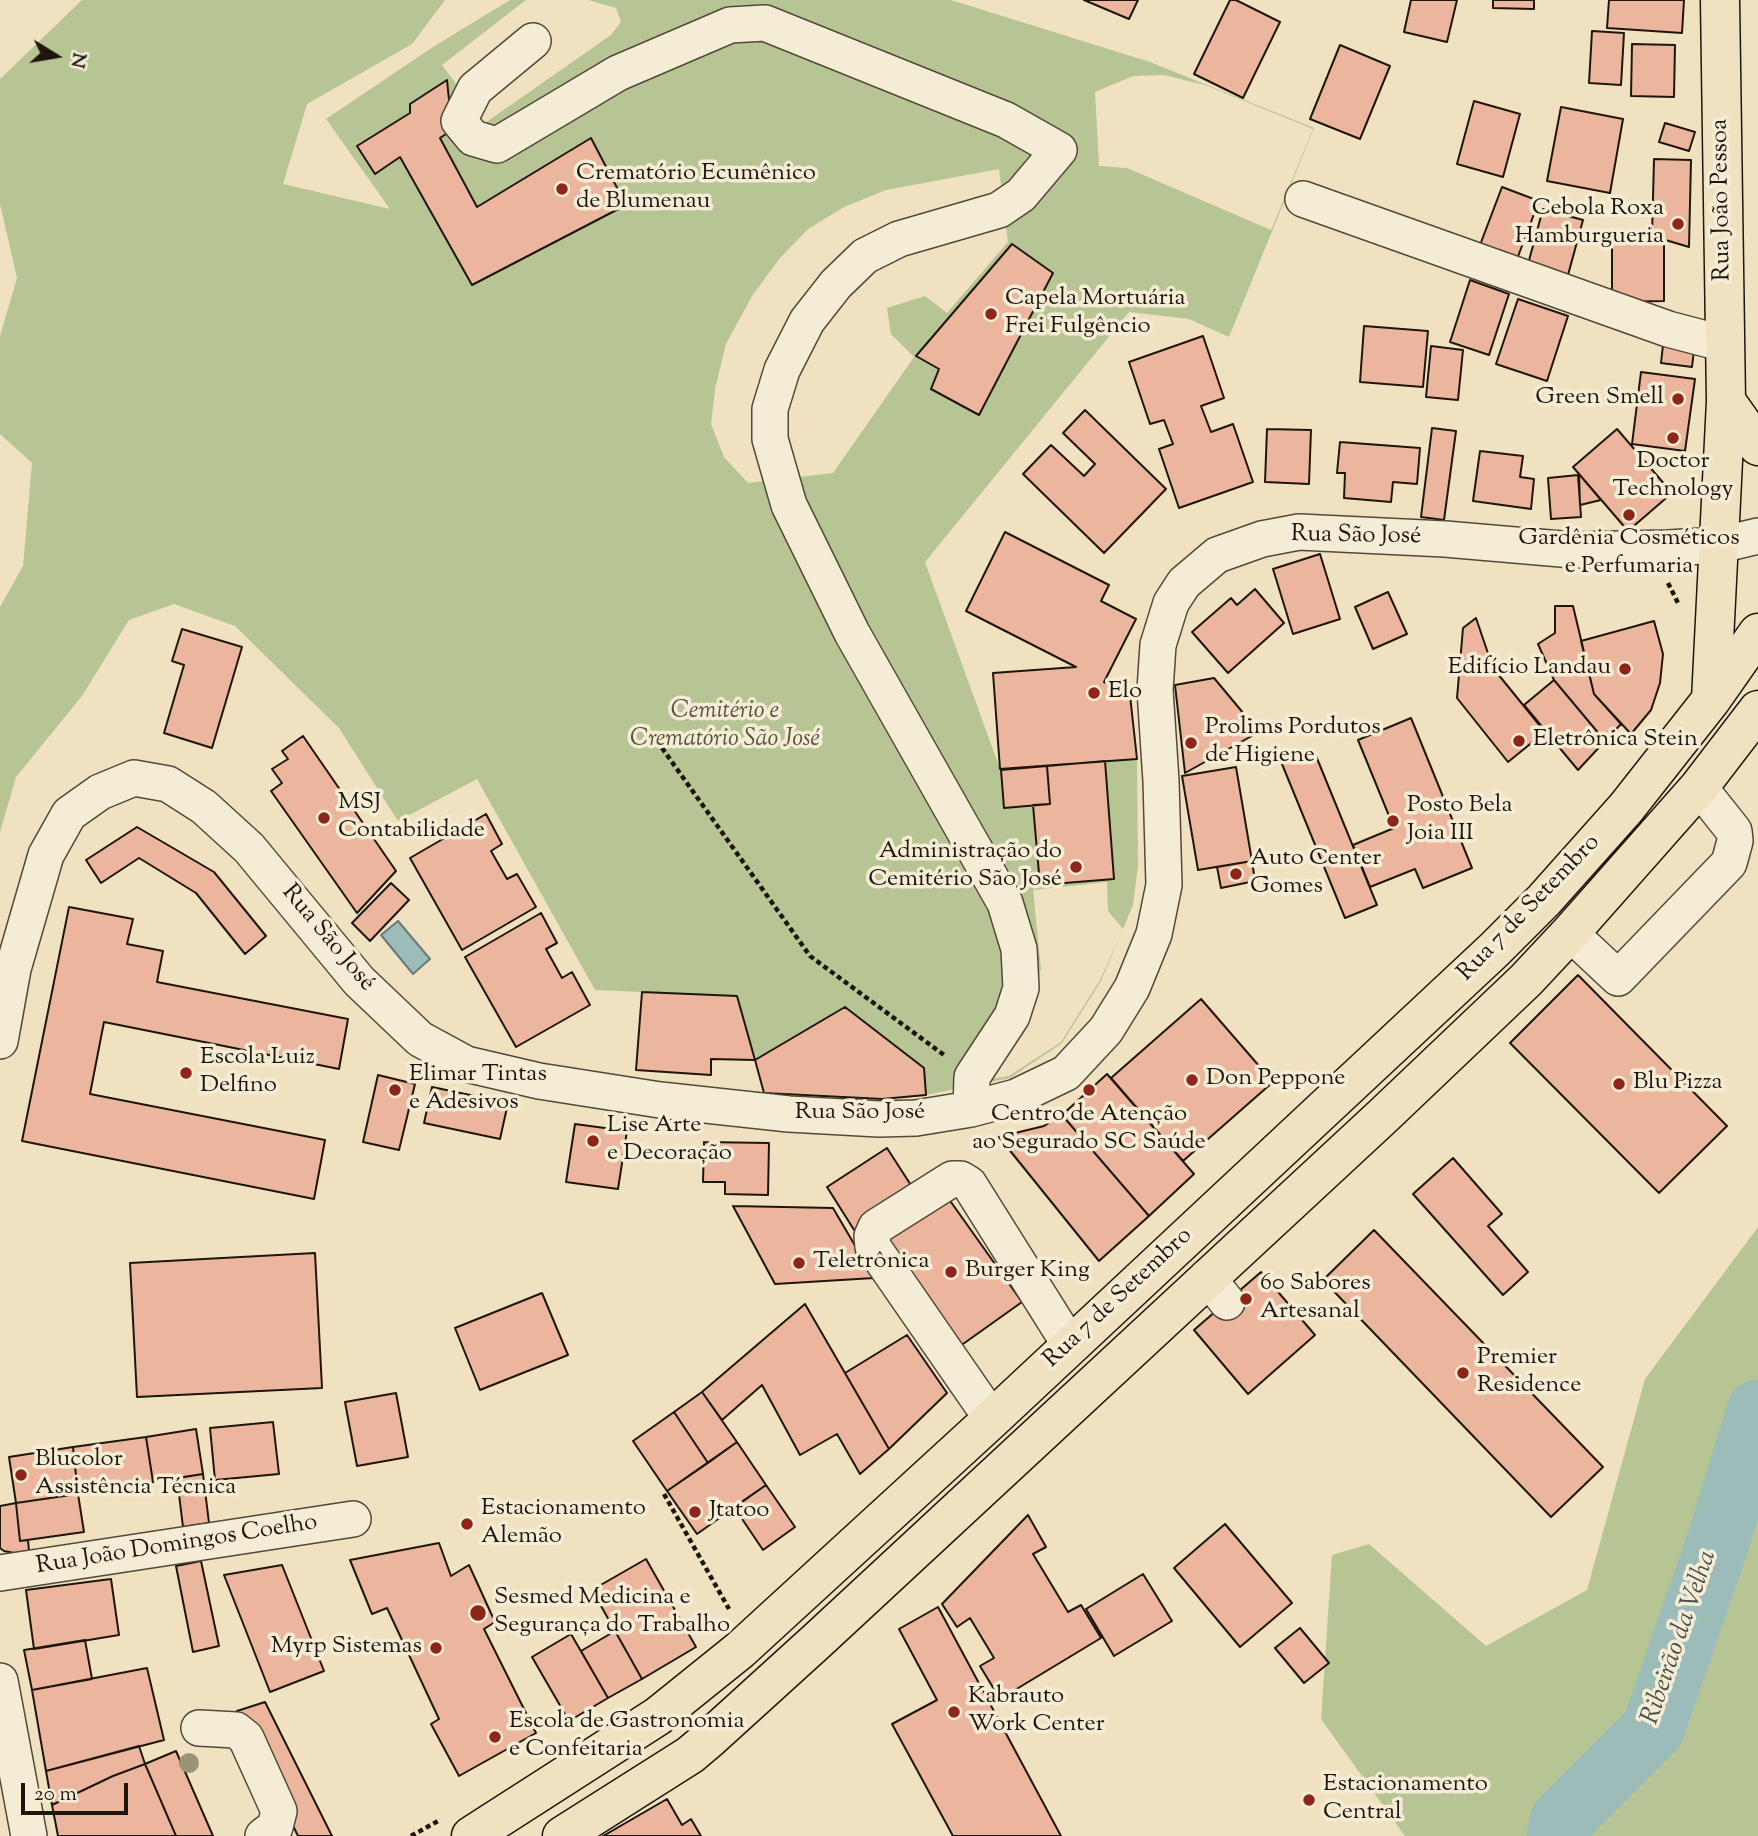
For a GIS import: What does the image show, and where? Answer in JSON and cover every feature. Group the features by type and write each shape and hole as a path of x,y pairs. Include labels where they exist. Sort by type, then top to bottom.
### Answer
{"main road":[{"name":"Rua João Pessoa","path":"1720,0 1726,401 1720,545"},
{"path":"1726,401 1758,446"},
{"path":"1712,700 1720,545"},
{"name":"Rua 7 de Setembro","path":"471,1836 658,1716 782,1612 992,1419 1514,930 1626,808 1712,700 1758,633"},
{"name":"Rua 7 de Setembro","path":"562,1836 690,1755 1217,1290 1570,933 1699,787 1758,710"}],"street":[{"path":"533,41 475,89 459,121 472,138 497,145 618,73 730,24 765,23 1006,120 1059,150 1021,195 999,210 898,239 865,256 836,284 807,321 782,369 770,409 770,439 789,505 852,634 1005,903 1019,948 1021,988 1012,1016 972,1093"},
{"path":"1303,199 1668,328 1725,344"},
{"name":"Rua São José","path":"0,1041 13,969 46,855 68,814 100,792 134,778 168,784 204,807 249,848 359,981 420,1039 466,1064 539,1081 660,1100 789,1114 879,1119 916,1118 972,1093 1016,1097 1066,1073 1106,1030 1132,988 1154,934 1164,885 1163,813 1155,690 1158,645 1171,603 1184,583 1217,555 1262,539 1299,533 1445,539 1573,550 1720,545 1758,536"},
{"path":"1570,933 1618,978 1729,863 1735,841 1734,831 1699,787"},
{"path":"992,1419 873,1248 872,1236 876,1227 952,1179 961,1179 970,1184 1070,1345"},
{"name":"Rua João Domingos Coelho","path":"0,1573 353,1520"},
{"path":"0,1681 29,1836"},
{"path":"199,1728 236,1730 246,1738 279,1811 275,1827 263,1836"}],"path":[{"path":"662,748 810,956 972,1093"},
{"path":"664,1494 731,1611"}],"green space":[{"name":"Cemitério e Crematório São José","path":"82,0 445,0 412,44 307,104 283,184 390,209 326,119 433,47 510,0 526,0 442,65 485,123 611,35 621,22 616,8 588,0 951,0 1150,62 1314,128 1229,337 1189,319 1129,312 925,562 1000,769 1137,759 1138,865 1133,905 1123,929 1108,911 1107,882 1033,890 1041,969 1029,1006 985,1080 1009,1076 1061,1042 1100,980 1121,933 1101,981 1062,1043 1010,1078 926,1095 882,1099 764,1093 737,996 595,990 477,779 398,821 339,728 235,626 174,604 129,620 82,696 16,777 0,832 0,607 23,566 32,463 0,434 0,336 17,278 0,204 0,79","holes":["1164,75 1205,85 1313,129 1271,230 1127,168 1099,166 1095,92 1133,76","999,169 1008,242 947,313 925,296 887,308 891,334 914,357 833,473 748,483 724,457 711,424 715,389 726,344 752,296 780,258 808,229 844,207 886,190"]},
{"path":"1758,1227 1758,1836 1405,1836 1321,1719 1332,1555 1369,1544 1486,1646 1587,1590 1645,1379"}],"water":[{"path":"398,921 430,959 413,974 381,935"}],"building":[{"path":"1084,0 1138,0 1129,19"},
{"path":"1230,0 1236,0 1280,22 1243,98 1194,74"},
{"path":"1411,0 1457,0 1447,42 1404,32"},
{"path":"1493,0 1534,0 1534,9 1493,8"},
{"path":"1609,0 1684,0 1682,33 1607,28"},
{"path":"1592,31 1624,33 1621,85 1589,83"},
{"path":"1632,44 1675,45 1674,97 1631,96"},
{"path":"1340,45 1390,66 1360,139 1310,119"},
{"name":"Crematório Ecumênico de Blumenau","path":"447,80 452,130 440,138 477,207 591,138 626,205 472,285 400,157 375,174 357,146 410,113 410,104"},
{"path":"1474,101 1520,114 1503,177 1457,164"},
{"path":"1561,107 1623,119 1610,193 1547,181"},
{"path":"1665,123 1695,132 1689,151 1659,142"},
{"path":"1654,159 1691,160 1689,247 1652,236"},
{"path":"1502,187 1539,201 1517,259 1480,245"},
{"path":"1543,209 1583,220 1565,286 1525,275"},
{"path":"1612,243 1664,243 1664,301 1612,302"},
{"name":"Capela Mortuária Frei Fulgêncio","path":"1012,244 1053,273 979,415 931,389 939,369 916,356"},
{"path":"1470,280 1509,294 1489,355 1450,342"},
{"path":"1518,299 1568,316 1547,381 1496,364"},
{"path":"1364,326 1428,331 1423,387 1360,382"},
{"path":"1203,336 1224,398 1201,406 1211,432 1233,424 1253,482 1179,508 1159,449 1173,444 1164,420 1150,424 1129,362"},
{"path":"1663,345 1694,350 1692,367 1661,363"},
{"path":"1431,346 1463,350 1458,400 1426,397"},
{"path":"1641,372 1695,379 1685,451 1632,444"},
{"path":"1085,410 1166,489 1104,553 1023,474 1051,445 1084,476 1095,464 1063,433"},
{"path":"1432,428 1456,431 1444,520 1421,517"},
{"path":"1267,429 1311,430 1309,484 1265,482"},
{"path":"1617,429 1672,493 1628,531 1573,467"},
{"path":"1340,442 1420,448 1417,484 1393,482 1391,502 1344,498 1345,473 1337,473"},
{"path":"1480,451 1523,456 1520,477 1534,479 1531,509 1473,501"},
{"path":"1579,474 1601,500 1580,505"},
{"path":"1578,475 1581,517 1551,519 1548,478"},
{"path":"1005,532 1109,585 1101,601 1136,619 1104,682 1114,687 1129,686 1137,759 1000,769 993,673 1076,667 966,611"},
{"path":"1320,554 1340,619 1293,634 1273,569"},
{"path":"1255,589 1284,623 1228,673 1192,632 1231,598 1237,605"},
{"path":"1388,592 1407,634 1373,649 1355,607"},
{"path":"1555,606 1573,606 1594,694 1621,724 1605,741 1554,680 1538,644 1555,633"},
{"path":"1476,618 1493,668 1545,732 1508,762 1457,698 1463,628"},
{"name":"Edifício Landau","path":"1654,621 1663,654 1660,683 1651,710 1631,734 1594,694 1581,641"},
{"path":"182,629 242,647 212,748 164,733 184,665 172,661"},
{"path":"1214,678 1259,732 1185,773 1175,685"},
{"path":"1554,680 1605,741 1578,770 1524,705"},
{"path":"1411,718 1472,868 1423,888 1415,869 1370,887 1353,845 1394,828 1358,740"},
{"name":"MSJ Contabilidade","path":"303,736 396,871 357,913 271,791 282,783 272,769 288,759 282,751"},
{"path":"1314,751 1377,905 1345,918 1282,764"},
{"path":"1105,761 1114,879 1040,885 1033,805 1050,804 1047,766"},
{"path":"1047,766 1050,804 1004,808 1001,770"},
{"path":"1236,767 1252,861 1198,870 1182,776"},
{"path":"486,814 502,844 491,851 507,879 517,874 536,907 462,950 410,858"},
{"path":"137,827 214,872 266,936 245,954 196,893 139,858 101,883 86,860"},
{"name":"Auto Center Gomes","path":"1252,861 1255,881 1221,888 1217,867"},
{"path":"391,883 409,900 370,941 352,923"},
{"path":"69,907 133,919 127,944 163,951 157,982 348,1019 339,1069 104,1022 90,1094 325,1140 314,1199 22,1141"},
{"path":"541,913 557,943 546,949 562,978 572,972 590,1005 516,1047 465,957"},
{"name":"Blu Pizza","path":"1578,975 1727,1126 1659,1193 1510,1043"},
{"path":"642,992 737,996 755,1060 711,1059 711,1075 636,1070"},
{"name":"Don Peppone","path":"1201,999 1273,1082 1183,1161 1111,1078"},
{"path":"845,1007 924,1068 926,1095 882,1099 764,1093 755,1060"},
{"path":"1107,1074 1194,1174 1149,1216 1062,1115"},
{"path":"378,1075 415,1084 399,1150 363,1142"},
{"path":"432,1087 508,1103 500,1139 424,1123"},
{"path":"1062,1115 1149,1216 1099,1261 999,1137 1044,1126"},
{"path":"575,1124 627,1131 618,1189 566,1182"},
{"path":"704,1142 769,1143 768,1195 725,1194 725,1182 703,1182"},
{"path":"887,1148 916,1193 856,1233 827,1187"},
{"path":"1453,1158 1502,1214 1488,1226 1528,1272 1503,1295 1413,1194"},
{"name":"Burger King","path":"946,1195 1022,1302 956,1349 880,1241"},
{"path":"733,1206 833,1208 874,1278 775,1284"},
{"name":"Premier Residence","path":"1374,1230 1603,1467 1551,1517 1323,1280"},
{"path":"315,1253 322,1388 137,1397 130,1263"},
{"path":"1261,1272 1315,1335 1248,1394 1194,1330"},
{"path":"542,1293 568,1355 480,1390 455,1328"},
{"path":"805,1304 889,1449 860,1474 837,1434 800,1455 762,1385 722,1420 702,1392"},
{"path":"907,1335 947,1393 889,1449 845,1373"},
{"path":"702,1392 737,1442 708,1463 674,1412"},
{"path":"396,1393 408,1457 357,1466 345,1402"},
{"path":"674,1412 708,1463 667,1491 633,1441"},
{"path":"273,1422 279,1474 215,1480 210,1428"},
{"path":"196,1429 203,1474 153,1482 146,1437"},
{"path":"146,1437 153,1482 78,1494 73,1447"},
{"path":"737,1442 766,1485 697,1534 667,1491"},
{"path":"73,1447 78,1494 16,1503 9,1457"},
{"path":"203,1474 209,1523 183,1527 177,1478"},
{"path":"766,1485 795,1527 763,1550 734,1507"},
{"path":"78,1494 84,1532 20,1541 16,1503"},
{"path":"16,1503 20,1541 28,1540 29,1551 14,1553 0,1548 0,1506"},
{"path":"1028,1515 1046,1547 1033,1554 1068,1612 1081,1605 1101,1638 1000,1699 980,1666 994,1658 970,1618 957,1627 942,1604"},
{"path":"1225,1524 1292,1603 1240,1647 1174,1568"},
{"path":"439,1543 451,1576 469,1565 495,1622 484,1629 536,1733 459,1776 431,1724 439,1719 387,1608 372,1614 350,1560"},
{"path":"646,1559 696,1647 642,1679 592,1590"},
{"path":"201,1561 219,1646 193,1652 176,1566"},
{"path":"282,1565 324,1671 270,1692 224,1575"},
{"path":"1143,1574 1172,1621 1114,1656 1086,1609"},
{"path":"111,1579 119,1635 34,1649 26,1590"},
{"name":"Kabrauto Work Center","path":"938,1607 1061,1836 953,1836 892,1724 937,1700 899,1629"},
{"path":"1300,1628 1329,1663 1304,1683 1275,1648"},
{"path":"615,1631 642,1679 608,1698 581,1651"},
{"path":"571,1634 608,1698 569,1721 532,1657"},
{"path":"85,1640 92,1679 32,1690 24,1650"},
{"path":"147,1668 164,1740 46,1771 32,1690"},
{"path":"265,1702 332,1836 298,1836 237,1711"},
{"path":"139,1746 145,1764 52,1805 46,1771"},
{"path":"176,1751 213,1836 176,1836 145,1764"},
{"path":"145,1764 176,1836 58,1836 52,1805"},
{"path":"667,1799 682,1825 691,1819 701,1836 603,1836"}],"waterway":[{"name":"Ribeirão da Velha","path":"1558,1836 1561,1821 1653,1729 1719,1539 1758,1411"}],"place":[{"name":"Crematório Ecumênico de Blumenau","path":"562,189"},
{"name":"Cebola Roxa Hamburgueria","path":"1678,224"},
{"name":"Capela Mortuária Frei Fulgêncio","path":"991,314"},
{"name":"Green Smell","path":"1678,399"},
{"name":"Doctor Technology","path":"1673,438"},
{"name":"Gardênia Cosméticos e Perfumaria","path":"1629,515"},
{"name":"Edifício Landau","path":"1625,669"},
{"name":"Elo","path":"1094,693"},
{"name":"Eletrônica Stein","path":"1519,741"},
{"name":"Prolims Pordutos de Higiene","path":"1191,743"},
{"name":"MSJ Contabilidade","path":"324,818"},
{"name":"Posto Bela Joia III","path":"1393,821"},
{"name":"Administração do Cemitério São José","path":"1076,867"},
{"name":"Auto Center Gomes","path":"1236,874"},
{"name":"Escola Luiz Delfino","path":"186,1073"},
{"name":"Don Peppone","path":"1192,1080"},
{"name":"Blu Pizza","path":"1619,1084"},
{"name":"Elimar Tintas e Adesivos","path":"395,1090"},
{"name":"Centro de Atenção ao Segurado SC Saúde","path":"1089,1090"},
{"name":"Lise Arte e Decoração","path":"593,1141"},
{"name":"Teletrônica","path":"799,1263"},
{"name":"Burger King","path":"951,1272"},
{"name":"60 Sabores Artesanal","path":"1246,1299"},
{"name":"Premier Residence","path":"1463,1373"},
{"name":"Blucolor Assistência Técnica","path":"21,1475"},
{"name":"Jtatoo","path":"695,1512"},
{"name":"Estacionamento Alemão","path":"467,1524"},
{"name":"Sesmed Medicina e Segurança do Trabalho","path":"478,1613"},
{"name":"Myrp Sistemas","path":"436,1648"},
{"name":"Kabrauto Work Center","path":"954,1712"},
{"name":"Escola de Gastronomia e Confeitaria","path":"495,1737"},
{"name":"Estacionamento Central","path":"1309,1800"}]}
